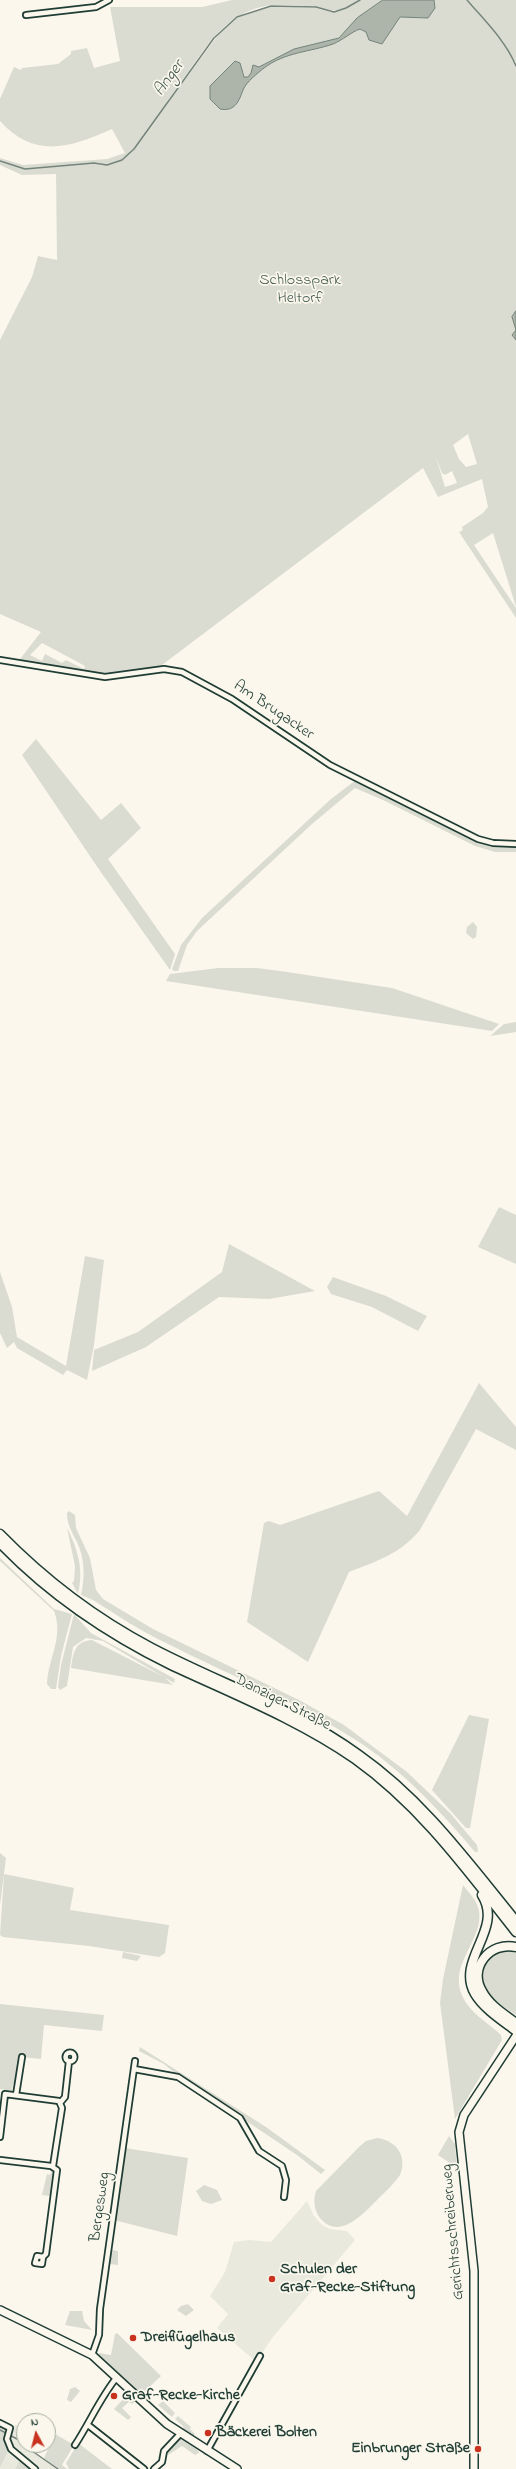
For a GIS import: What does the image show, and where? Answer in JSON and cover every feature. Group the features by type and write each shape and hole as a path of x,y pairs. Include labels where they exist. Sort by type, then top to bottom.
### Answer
{"highway":[{"name":"Danziger Straße","path":"0,1534 41,1573 111,1624 159,1651 313,1726 359,1754 384,1773 421,1806 446,1833 516,1921"},
{"name":"Danziger Straße","path":"0,1543 34,1576 70,1604 109,1631 170,1664 286,1719 354,1759 416,1810 440,1836 516,1932"},
{"path":"478,1884 478,1888 487,1904 488,1920 470,1970 472,1988 482,2002 516,2031"},
{"path":"516,1947 502,1947 488,1953 482,1960 477,1974 479,1986 485,1997 516,2023"}],"street":[{"path":"26,15 96,7 109,0"},
{"name":"Am Brugacker","path":"0,660 105,677 164,669 182,672 232,699 342,772 478,839 493,843 516,844"},
{"name":"Gerichtsschreiberweg","path":"474,2469 474,2271 459,2132 463,2116 516,2036"},
{"name":"Gerichtsschreiberweg","path":"491,2075 516,2043"},
{"path":"16,2095 22,2057"},
{"path":"60,2102 65,2097 69,2061"},
{"name":"Bergesweg","path":"92,2355 99,2335 100,2309 134,2061"},
{"path":"134,2069 174,2075 236,2115 244,2124 259,2151 282,2166 286,2180 284,2196"},
{"path":"0,2136 3,2093 60,2102"},
{"path":"42,2257 46,2254 57,2173 53,2166 62,2108 60,2102"},
{"path":"0,2160 53,2166"},
{"path":"0,2310 92,2355 117,2377 150,2410 180,2434 234,2468"},
{"path":"207,2451 260,2356"},
{"path":"75,2445 88,2425 102,2397 117,2377"},
{"path":"0,2423 9,2427 10,2431 8,2442 14,2454 35,2469"},
{"path":"88,2425 138,2467 144,2469"},
{"path":"154,2469 162,2462 164,2451 180,2434"}],"shaded area":[{"path":"383,0 434,0 435,8 428,18 400,17 382,44 369,40 366,32 360,29 333,44 289,55 280,59 264,68 249,81 236,105 229,109 220,109 210,99 210,86 235,61 240,63 244,77 248,77 251,73 253,65 259,67 294,49 339,38 357,18"},
{"path":"516,311 516,330 512,317"},
{"path":"516,330 516,340 512,335"},
{"name":"Schulen der Graf-Recke-Stiftung","path":"307,2201 314,2216 322,2225 330,2229 347,2231 355,2240 273,2337 256,2362 217,2328 228,2314 210,2296 225,2272 234,2242 250,2240 271,2242"},
{"path":"13,2425 16,2426 16,2453 35,2453 56,2469 36,2469 20,2458 15,2469 0,2469 9,2450 7,2438"}],"green space":[{"name":"Schlosspark Heltorf","path":"232,0 466,0 494,32 511,58 516,68 516,607 493,533 474,545 516,608 516,618 459,532 463,530 462,527 483,513 488,507 482,479 438,497 423,468 158,668 110,676 17,663 41,632 0,614 0,340 32,277 38,256 57,260 56,174 22,175 0,165 0,158 23,165 107,159 125,153 112,129 68,145 40,145 26,141 13,133 0,121 0,99 14,67 21,70 22,68 58,64 71,54 71,51 87,48 94,68 120,61 110,7 202,7","holes":["271,5 287,5 318,7 334,11 340,10 331,12 316,8 271,6 237,18 221,31 163,109 205,48 223,28 233,20 244,13","468,434 477,464 466,467 459,459 453,445","436,457 442,473 445,475 452,471 457,483 445,487","42,643 85,666 84,669 66,660 62,663 45,654 42,661 30,655"]},
{"path":"468,0 516,0 516,63 503,41"},
{"path":"36,739 101,820 121,803 141,828 108,859 175,954 170,970 98,868 22,755"},
{"path":"356,780 478,839 516,845 516,852 495,852 475,846 385,801 355,788 312,824 197,931 187,945 178,971 174,971 172,969 181,945 202,918 331,799"},
{"path":"473,922 477,927 476,937 473,939 466,933 467,927"},
{"path":"218,968 257,968 392,988 499,1024 492,1031 166,981 170,974"},
{"path":"516,1022 516,1032 490,1036 504,1024"},
{"path":"499,1207 516,1215 516,1264 478,1247"},
{"path":"229,1244 315,1291 269,1299 219,1297 146,1347 92,1371 94,1350 138,1332 222,1272"},
{"path":"85,1256 104,1260 94,1345 87,1380 67,1370 63,1375 17,1348 14,1342 7,1348 0,1333 0,1272 12,1307 17,1337 66,1366"},
{"path":"333,1277 386,1296 427,1316 418,1331 372,1307 331,1294 327,1287"},
{"path":"479,1383 516,1427 516,1450 476,1429 420,1530 404,1545 388,1556 349,1572 308,1662 247,1622 264,1523 269,1521 280,1525 379,1491 407,1516"},
{"path":"69,1511 75,1515 76,1528 90,1558 96,1590 103,1599 153,1629 299,1700 344,1725 407,1772 450,1813 477,1845 478,1852 475,1852 422,1794 393,1768 362,1744 290,1703 156,1638 93,1600 81,1595 84,1575 83,1561 80,1548 69,1525 67,1513"},
{"path":"67,1528 79,1560 80,1585 78,1594 72,1583 74,1581 75,1566"},
{"path":"0,1558 54,1609 72,1614 61,1656 56,1689 51,1689 47,1684 57,1630 57,1621 54,1611 0,1561"},
{"path":"74,1614 91,1633 175,1679 174,1683 103,1641 86,1638 73,1647 67,1686 60,1690 58,1687 61,1665"},
{"path":"92,1640 164,1677 173,1685 71,1668 74,1653 78,1645"},
{"path":"469,1715 489,1719 470,1828 466,1828 432,1790"},
{"path":"0,1853 6,1858 0,1905"},
{"path":"4,1874 74,1888 70,1910 169,1925 165,1953 159,1957 89,1946 3,1937 0,1935"},
{"path":"463,1885 476,1903 479,1911 479,1923 476,1934 461,1967 459,1978 461,1991 470,2008 501,2035 502,2040 455,2119 440,2003 443,1979"},
{"path":"516,1949 516,2015 490,1998 480,1977 485,1963 491,1955 496,1952"},
{"path":"123,1952 141,1956 137,1961 122,1958"},
{"path":"0,2004 104,2015 102,2031 44,2025 41,2059 21,2057 17,2084 13,2084 12,2091 0,2089"},
{"path":"140,2047 266,2127 325,2170 321,2174 297,2155 176,2074 164,2064 139,2051"},
{"path":"449,2136 455,2144 457,2168 438,2155"},
{"path":"377,2138 390,2142 399,2150 402,2161 400,2175 395,2182 358,2218 343,2226 335,2227 327,2224 316,2212 314,2201 316,2191 360,2146 366,2141"},
{"path":"125,2148 188,2158 177,2236 114,2220"},
{"path":"52,2171 54,2174 50,2196 42,2195 47,2174 50,2175"},
{"path":"204,2185 217,2190 222,2200 211,2204 202,2201 196,2191"},
{"path":"112,2250 118,2251 118,2265 110,2264"},
{"path":"188,2304 194,2310 186,2316 177,2310 181,2306"},
{"path":"70,2311 82,2311 84,2321 92,2330 65,2325"},
{"path":"117,2333 161,2376 142,2394 139,2395 98,2356 99,2353 111,2355 115,2334"},
{"path":"75,2387 80,2391 71,2402 67,2400 70,2389"},
{"path":"127,2395 136,2401 132,2404 129,2402 122,2408 131,2417 128,2420 114,2409"},
{"path":"163,2401 175,2413 172,2417 158,2405"},
{"path":"178,2416 191,2427 190,2429 195,2434 193,2436 184,2431 183,2426 175,2419"},
{"path":"0,2425 8,2429 7,2442 9,2450 0,2468"},
{"path":"56,2435 74,2445 62,2465 67,2469 58,2469 44,2458 46,2453 56,2453"},
{"path":"179,2437 198,2450 199,2453 195,2455 182,2446 168,2455 167,2451"},
{"path":"78,2443 112,2469 69,2469 66,2463"},
{"path":"20,2459 33,2469 15,2469"}],"waterway":[{"name":"Anger","path":"0,161 25,169 94,163 107,165 122,160 134,149 214,38 237,17 271,6 316,7 334,12 346,8 360,0"},
{"name":"Anger","path":"467,0 500,39 516,66"},
{"path":"0,2430 16,2438"},
{"path":"35,2453 58,2469"}],"place":[{"name":"Schulen der Graf-Recke-Stiftung","path":"272,2279"},
{"name":"Dreiflügelhaus","path":"133,2338"},
{"name":"Graf-Recke-Kirche","path":"114,2396"},
{"name":"Bäckerei Bolten","path":"208,2433"},
{"name":"Einbrunger Straße","path":"478,2449"}]}
